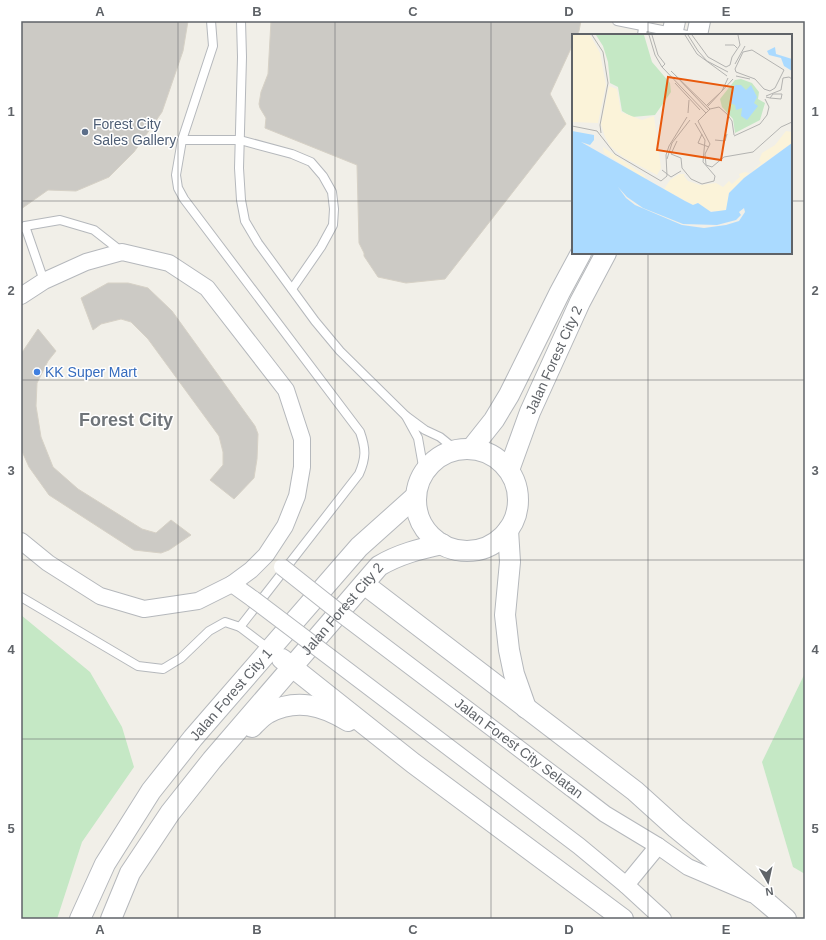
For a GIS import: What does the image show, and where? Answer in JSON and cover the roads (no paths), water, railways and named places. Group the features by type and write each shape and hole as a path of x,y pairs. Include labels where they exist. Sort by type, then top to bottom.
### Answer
{"street":[{"path":"697,34 700,21"},
{"path":"21,296 44,280 86,262 122,252 169,263 207,288 286,390 302,439 302,466 297,496 285,526 266,555 250,570 232,584 198,601 144,609 100,596 48,563 21,541"},
{"name":"Jalan Forest City 2","path":"463,449 494,420 509,395 580,254"},
{"name":"Jalan Forest City 2","path":"509,470 530,412 580,302 605,254"},
{"name":"Jalan Forest City 2","path":"463,449 482,451 501,462 509,470 515,482 518,494 514,519 508,530 498,540 485,547 471,550 456,550 442,544 431,536 422,524 417,511 416,496 424,472 441,456 463,449"},
{"name":"Jalan Forest City 1","path":"80,919 105,864 151,791 193,738 359,547 416,496"},
{"path":"508,530 510,562 505,615 508,650 514,674 526,708"},
{"name":"Jalan Forest City 2","path":"292,667 379,566 392,558 442,544"},
{"name":"Jalan Forest City Selatan","path":"266,555 605,814 658,846 688,868 765,901 786,919"},
{"path":"232,584 579,846 626,885 663,919"},
{"path":"364,584 635,791 676,828 765,901"},
{"path":"270,650 413,763 623,919"},
{"name":"Jalan Forest City 1","path":"111,919 130,873 170,813 212,760 292,667"},
{"path":"212,760 267,713 286,706 306,704 322,709 344,719 413,763"},
{"path":"626,885 658,846"}],"lane":[{"path":"211,21 213,46 182,140 176,175 178,188 184,200 360,432 365,446 364,461 359,474 240,627"},
{"path":"241,21 242,57 239,168 241,200 245,221 258,243 315,321 340,351 406,416 425,430 463,449"},
{"path":"617,21 643,28 676,31"},
{"path":"182,140 240,140 292,154 311,162 323,176 332,192 334,209 333,225 322,246 292,289"},
{"path":"44,280 23,227 60,220 94,230 122,252"},
{"path":"406,416 418,438 424,472"},
{"path":"21,597 138,666 163,668 181,658 209,631 225,622 240,627 270,650"}],"place":[{"name":"Forest City Sales Gallery","path":"85,132"},
{"name":"KK Super Mart","path":"37,372"}],"district":[{"name":"Forest City","path":"126,420"}]}
